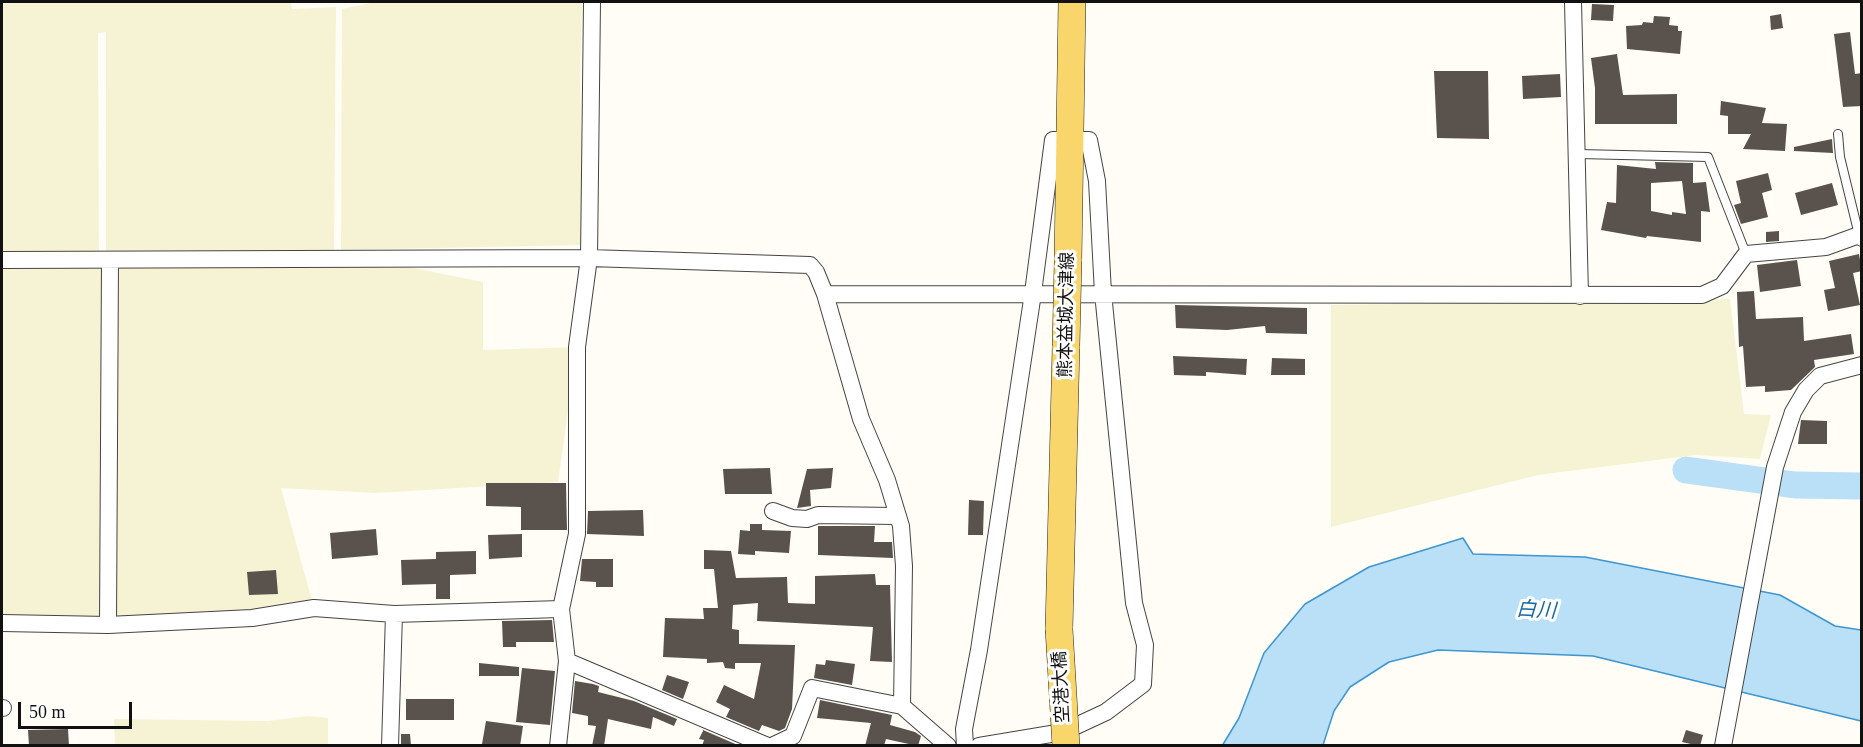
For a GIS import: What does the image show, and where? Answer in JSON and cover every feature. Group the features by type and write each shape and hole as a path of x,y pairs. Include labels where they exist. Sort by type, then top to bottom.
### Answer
{"main road":[{"name":"熊本益城大津線","path":"1059,629 1072,2"},
{"name":"空港大橋","path":"1059,629 1066,746"}],"street":[{"path":"558,746 567,661 561,609 577,534 577,347 589,258 592,2"},
{"path":"1573,2 1579,154 1580,296"},
{"path":"964,746 964,729 979,650 1033,293 1053,140 1070,138 1089,140 1097,180 1103,293 1134,603 1145,645 1143,684 1106,712 1063,732 979,746"},
{"path":"825,294 1702,295 1722,286 1746,254 1826,247 1860,237"},
{"path":"2,260 589,258 810,265 816,272 825,294 861,419 887,480 901,526 904,566 902,705"},
{"path":"108,625 110,260"},
{"path":"1723,738 1775,467 1793,412 1806,390 1820,376 1862,365"},
{"path":"773,511 792,518 807,519 818,515 897,516"},
{"path":"2,623 108,625 252,618 314,608 394,614 561,609"},
{"path":"390,746 394,614"},
{"path":"567,661 770,746 793,736 812,688 902,705 948,746"}],"lane":[{"path":"1838,134 1839,157 1860,237"},
{"path":"1579,154 1708,157 1746,254"}],"shaded area":[{"path":"2,2 291,2 292,9 336,7 334,250 106,252 106,32 98,33 99,257 2,257"},
{"path":"376,2 582,2 580,75 583,245 341,250 342,9"},
{"path":"369,259 483,282 483,350 577,347 558,482 376,493 281,488 314,608 2,628 2,260"},
{"path":"1730,299 1744,414 1771,415 1760,459 1696,455 1538,475 1331,527 1331,305"},
{"path":"308,716 328,718 328,745 115,745 114,719 268,721"}],"water":[{"name":"白川","path":"1463,538 1473,554 1585,557 1780,595 1835,626 1861,630 1861,721 1593,656 1438,650 1389,662 1350,687 1334,711 1323,745 1222,746 1239,718 1264,653 1305,604 1369,567"}],"building":[{"path":"1592,4 1614,5 1613,21 1591,20"},
{"path":"1781,14 1783,28 1771,30 1770,16"},
{"path":"1654,16 1670,17 1669,25 1678,26 1678,31 1682,31 1680,54 1627,49 1626,26 1642,25 1643,22 1653,23"},
{"path":"1850,32 1855,74 1862,73 1862,106 1843,107 1834,34"},
{"path":"1617,54 1623,95 1677,94 1677,124 1595,124 1595,88 1591,58"},
{"path":"1434,71 1488,71 1489,139 1437,138"},
{"path":"1560,74 1561,97 1523,99 1522,76"},
{"path":"1721,101 1766,108 1762,123 1787,124 1785,151 1743,149 1751,134 1728,134 1728,116 1720,115"},
{"path":"1832,139 1833,153 1794,151 1794,147"},
{"path":"1655,162 1693,163 1693,183 1706,182 1710,212 1701,211 1701,242 1647,236 1646,238 1601,230 1607,202 1616,203 1617,165 1656,169","holes":["1682,181 1686,214 1672,212 1672,215 1651,211 1651,183"]},
{"path":"1768,173 1772,190 1762,193 1768,217 1741,224 1734,205 1741,203 1736,181"},
{"path":"1832,183 1838,205 1801,215 1795,193"},
{"path":"1779,231 1779,241 1766,242 1766,232"},
{"path":"1859,254 1862,271 1853,273 1860,305 1828,311 1824,290 1835,288 1829,261"},
{"path":"1797,260 1801,286 1760,292 1757,265"},
{"path":"1754,291 1756,319 1803,317 1804,341 1851,334 1854,354 1814,360 1815,367 1791,390 1765,392 1765,386 1746,387 1743,346 1739,347 1737,292"},
{"path":"1175,305 1307,308 1307,334 1266,333 1265,326 1227,330 1176,328"},
{"path":"1173,356 1247,359 1246,375 1206,372 1206,376 1174,375"},
{"path":"1272,358 1305,359 1305,375 1271,375"},
{"path":"1801,420 1827,421 1827,444 1798,444"},
{"path":"770,468 772,494 725,494 723,469"},
{"path":"833,468 831,488 810,490 811,506 797,508 807,469"},
{"path":"486,483 566,483 567,530 521,530 521,507 486,506"},
{"path":"969,500 984,501 983,535 968,535"},
{"path":"643,510 644,536 587,534 588,511"},
{"path":"750,524 762,524 762,530 791,531 789,553 755,551 755,555 738,554 740,530 750,531"},
{"path":"818,526 875,526 874,542 892,542 893,558 818,555"},
{"path":"376,529 378,555 332,559 330,533"},
{"path":"522,534 522,557 489,559 488,535"},
{"path":"704,550 731,551 736,578 787,577 788,603 815,604 815,576 875,574 876,585 890,585 892,662 870,661 873,627 757,621 758,603 733,605 732,629 739,630 739,644 795,645 792,709 785,728 779,731 762,725 759,731 726,717 730,709 716,702 724,685 754,699 761,663 735,663 735,669 725,668 723,662 707,663 707,659 663,657 665,618 704,619 703,608 718,608 714,569 704,569"},
{"path":"476,551 476,574 450,575 450,599 436,599 436,584 402,585 401,560 436,559 436,552"},
{"path":"582,559 613,559 613,587 596,587 596,582 580,581"},
{"path":"276,570 278,594 249,595 247,572"},
{"path":"552,620 554,642 516,642 516,647 503,647 502,621"},
{"path":"826,660 855,664 852,685 814,678 816,664 825,665"},
{"path":"479,663 519,667 519,676 479,676"},
{"path":"522,668 555,671 550,725 516,722"},
{"path":"667,675 689,682 683,699 662,690"},
{"path":"575,681 599,686 598,692 634,701 677,719 674,726 653,717 651,729 608,719 604,746 592,746 596,726 588,725 588,716 572,713"},
{"path":"406,699 454,699 454,720 406,720"},
{"path":"820,700 892,715 890,725 921,736 918,746 886,739 884,746 865,746 871,723 817,718"},
{"path":"486,721 523,726 520,746 482,744"},
{"path":"68,729 69,746 29,746 28,730"},
{"path":"703,730 740,746 702,746 704,740 699,739"},
{"path":"1686,730 1703,735 1700,746 1682,742"},
{"path":"401,734 410,734 411,746 401,746"}],"waterway":[{"path":"1686,470 1795,485 1862,486"}]}
